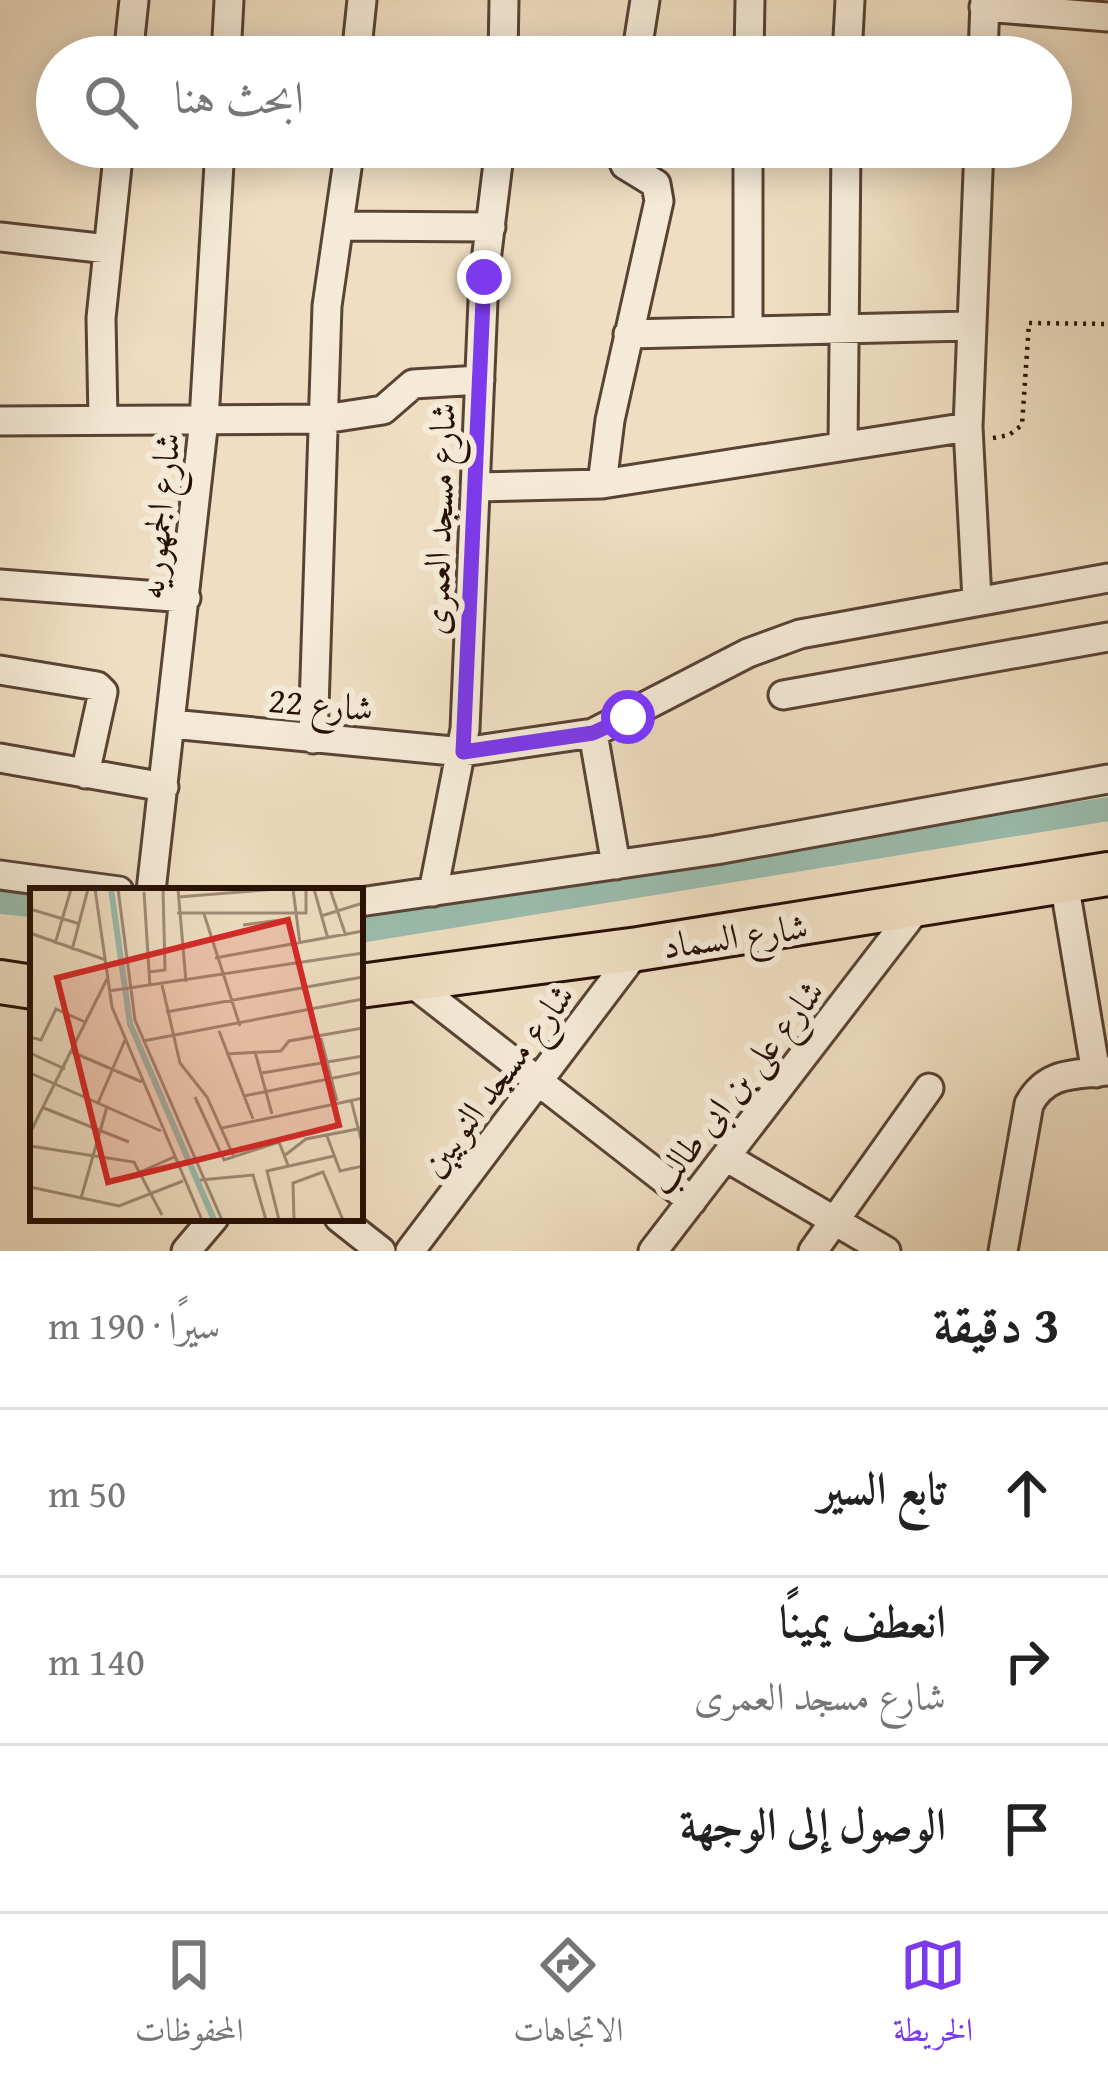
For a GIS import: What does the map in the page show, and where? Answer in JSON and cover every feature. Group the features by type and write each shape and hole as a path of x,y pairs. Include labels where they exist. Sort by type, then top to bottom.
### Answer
{"highway":[{"name":"شارع السماد","path":"363,986 638,950 1108,874"},
{"path":"0,982 30,987"}],"street":[{"path":"130,36 134,0"},
{"path":"227,36 229,0"},
{"path":"358,36 362,0"},
{"path":"503,36 504,0"},
{"path":"639,36 645,0"},
{"path":"749,36 750,0"},
{"path":"848,36 850,0"},
{"path":"983,36 985,3 1108,16"},
{"path":"103,419 101,318 117,168"},
{"name":"شارع الجمهوريه","path":"151,888 204,420 219,168"},
{"path":"313,739 326,306 347,168"},
{"name":"شارع مسجد العمرى","path":"433,892 463,752 480,380 497,168"},
{"path":"602,484 659,192 630,168"},
{"path":"748,168 748,327"},
{"path":"843,446 846,168"},
{"path":"977,600 968,435 978,168"},
{"path":"340,226 490,227"},
{"path":"0,236 108,249"},
{"path":"628,334 748,327 969,326"},
{"path":"0,421 324,419 383,410 413,384 480,380"},
{"path":"476,488 602,484 843,446 968,435"},
{"name":"شارع 22","path":"171,724 463,752 593,733 748,653 800,634 1108,578"},
{"path":"0,584 186,598"},
{"path":"783,695 1108,637"},
{"path":"0,670 97,686 103,692 85,774"},
{"path":"593,733 616,865"},
{"path":"0,758 164,787"},
{"path":"363,902 616,865 1108,779"},
{"path":"0,875 97,888"},
{"path":"1003,1251 1029,1104 1045,1082 1102,1072 1064,882"},
{"name":"شارع على بن ابى طالب","path":"653,1251 917,908"},
{"name":"شارع مسجد النوبيين","path":"410,1251 638,950"},
{"path":"407,979 692,1201"},
{"path":"813,1251 929,1088"},
{"path":"725,1157 886,1251"},
{"path":"186,1251 211,1221"},
{"path":"342,1221 381,1251"}],"path":[{"path":"968,435 1009,436 1022,424 1024,332 1029,323 1108,324"}],"waterway":[{"path":"363,931 1108,809"},
{"path":"0,902 30,905"}],"route":[{"path":"484,277 463,752 593,733 628,717"}]}
